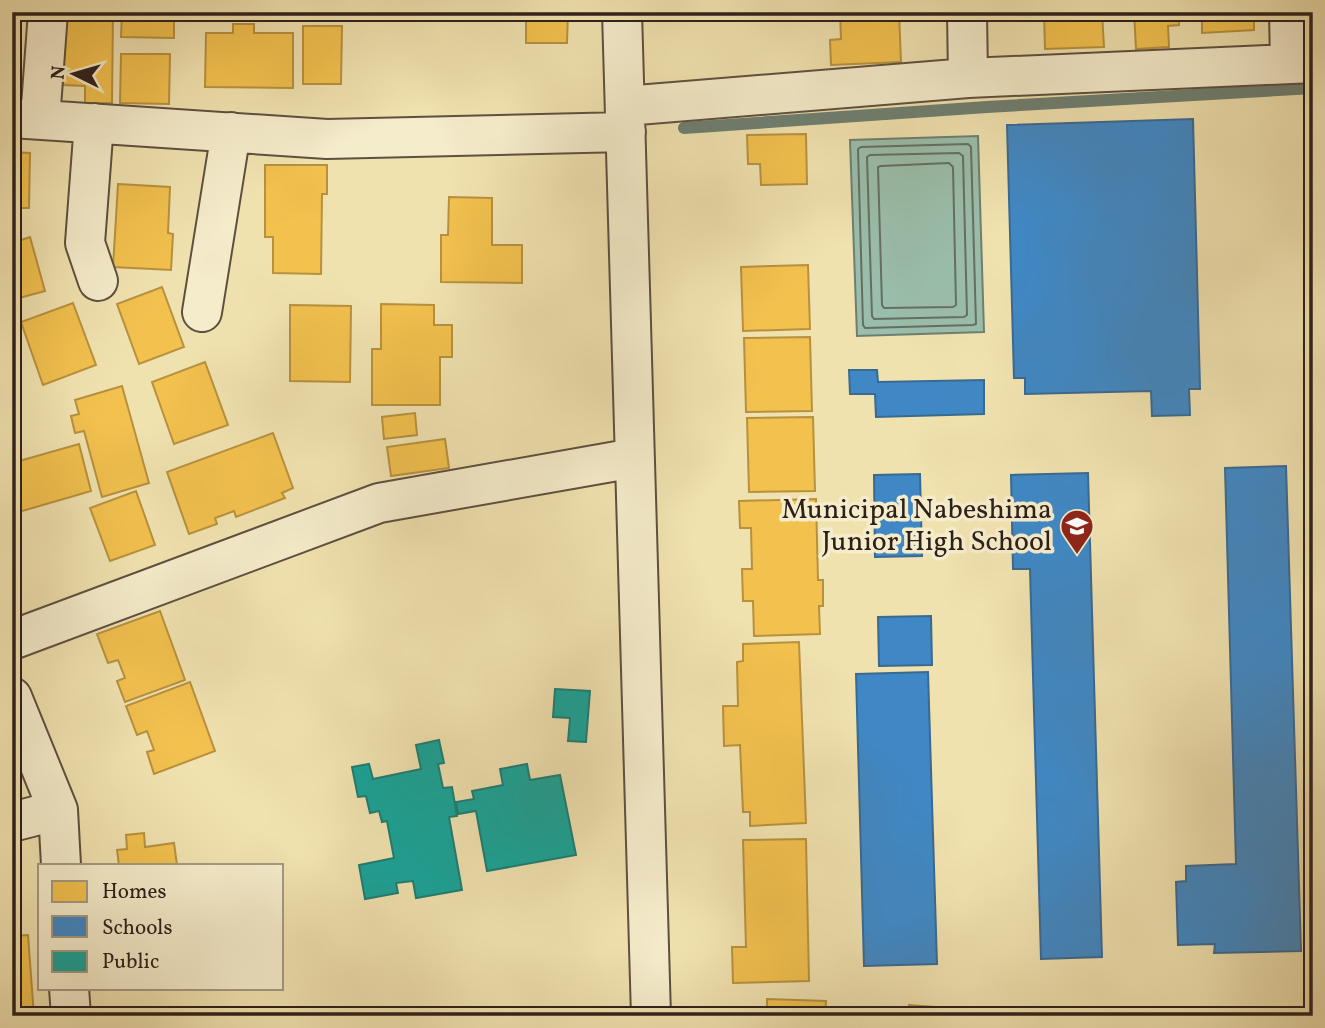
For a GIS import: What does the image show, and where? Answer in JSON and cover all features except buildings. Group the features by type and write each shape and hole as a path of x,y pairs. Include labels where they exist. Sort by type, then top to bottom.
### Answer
{"street":[{"path":"48,12 26,119 327,139 625,119 968,78 1301,64 1289,12"},
{"path":"622,12 651,1016"},
{"path":"967,12 968,78"},
{"path":"94,123 85,243 98,281"},
{"path":"202,312 231,132"},
{"path":"12,640 379,503 634,458"},
{"path":"12,697 58,810 61,864"},
{"path":"12,822 58,810"},
{"path":"69,990 71,1016"}],"water":[{"path":"978,136 984,332 857,336 850,140"}],"waterway":[{"path":"684,128 1313,88"}],"place":[{"name":"Municipal Nabeshima Junior High School","path":"1077,556"}]}
